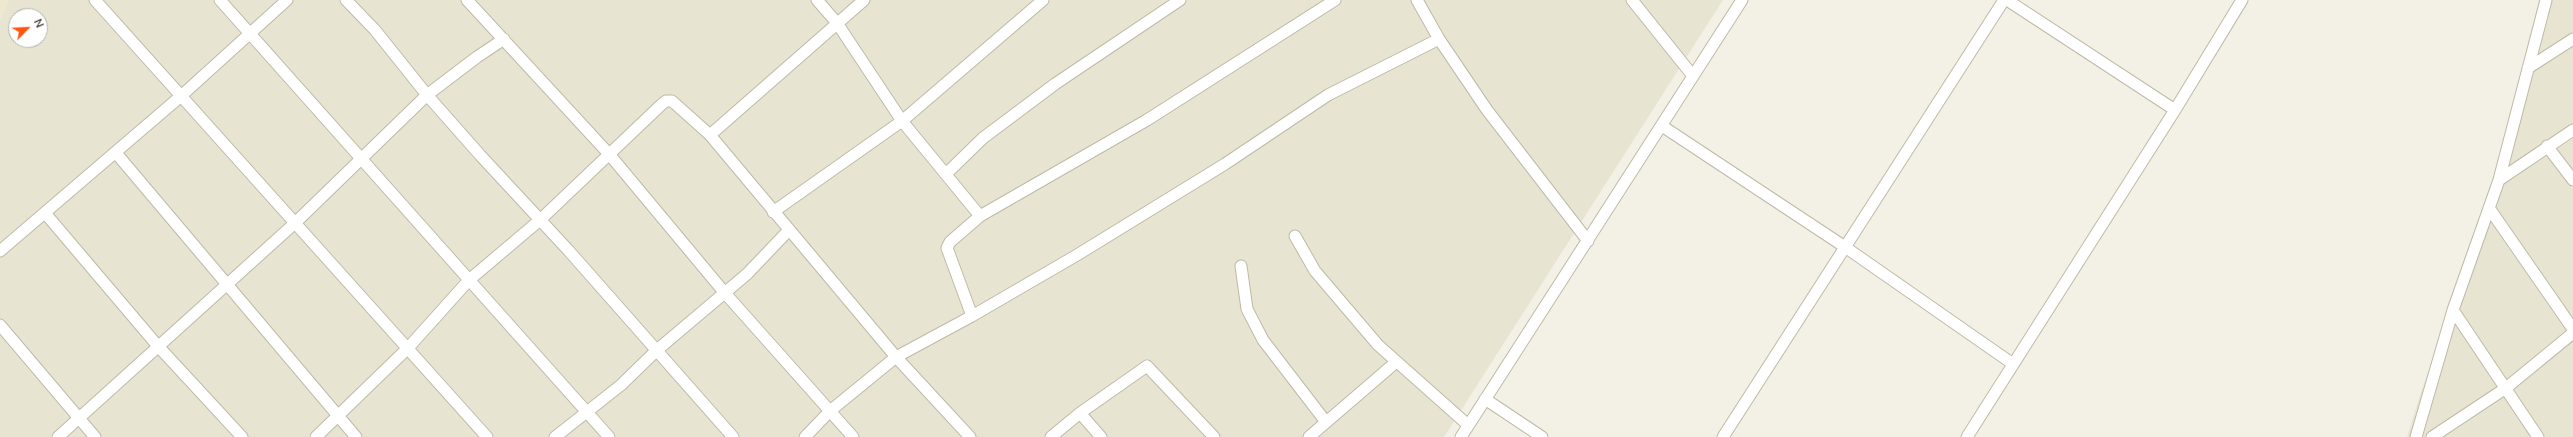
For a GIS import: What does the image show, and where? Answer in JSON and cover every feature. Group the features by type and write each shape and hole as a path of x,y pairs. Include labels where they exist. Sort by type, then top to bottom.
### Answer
{"street":[{"path":"95,0 487,437"},
{"path":"220,0 609,437"},
{"path":"0,252 181,96 287,0"},
{"path":"346,0 375,30 427,95 657,350 733,437"},
{"path":"467,0 609,154 724,292 853,437"},
{"path":"817,0 837,23 902,122 947,173 980,216"},
{"path":"710,135 864,0"},
{"path":"772,212 902,122 1043,0"},
{"path":"947,173 983,138 1055,84 1180,0"},
{"path":"972,316 947,248 950,242 980,216 1147,120 1335,0"},
{"path":"1417,0 1439,39 1487,110 1588,241"},
{"path":"1632,0 1693,76"},
{"path":"1461,437 1742,0"},
{"path":"1723,437 2005,0 2175,110"},
{"path":"1967,437 2175,110 2242,0"},
{"path":"2416,437 2453,310 2499,180 2546,0"},
{"path":"58,437 158,345 295,223 427,95 477,57 504,39"},
{"path":"805,437 830,411 896,356 972,316 1225,164 1328,96 1439,39"},
{"path":"2528,68 2573,39"},
{"path":"316,437 408,348 469,280 540,220 666,101 672,101 710,135 772,212 896,356 970,437"},
{"path":"1662,126 1845,247 2013,364"},
{"path":"2499,180 2547,146 2573,130"},
{"path":"2547,146 2573,180"},
{"path":"116,152 356,437"},
{"path":"2489,208 2573,329"},
{"path":"45,213 158,345 242,437"},
{"path":"555,437 586,411 621,385 657,350 747,274 789,230"},
{"path":"1295,236 1315,271 1395,363 1468,425"},
{"path":"1241,266 1247,309 1263,340 1326,422"},
{"path":"2453,310 2538,437"},
{"path":"0,325 95,437"},
{"path":"2432,437 2506,388 2533,368 2573,332"},
{"path":"1310,437 1395,363"},
{"path":"1051,437 1080,413 1147,366 1214,437"},
{"path":"1485,399 1542,437"},
{"path":"1080,413 1101,437"}],"shaded area":[{"path":"0,0 1723,0 1444,437 0,437"},
{"path":"0,0 9,0 0,21"},
{"path":"2539,0 2573,0 2573,437 2407,437 2421,392 2499,180 2510,114"}]}
